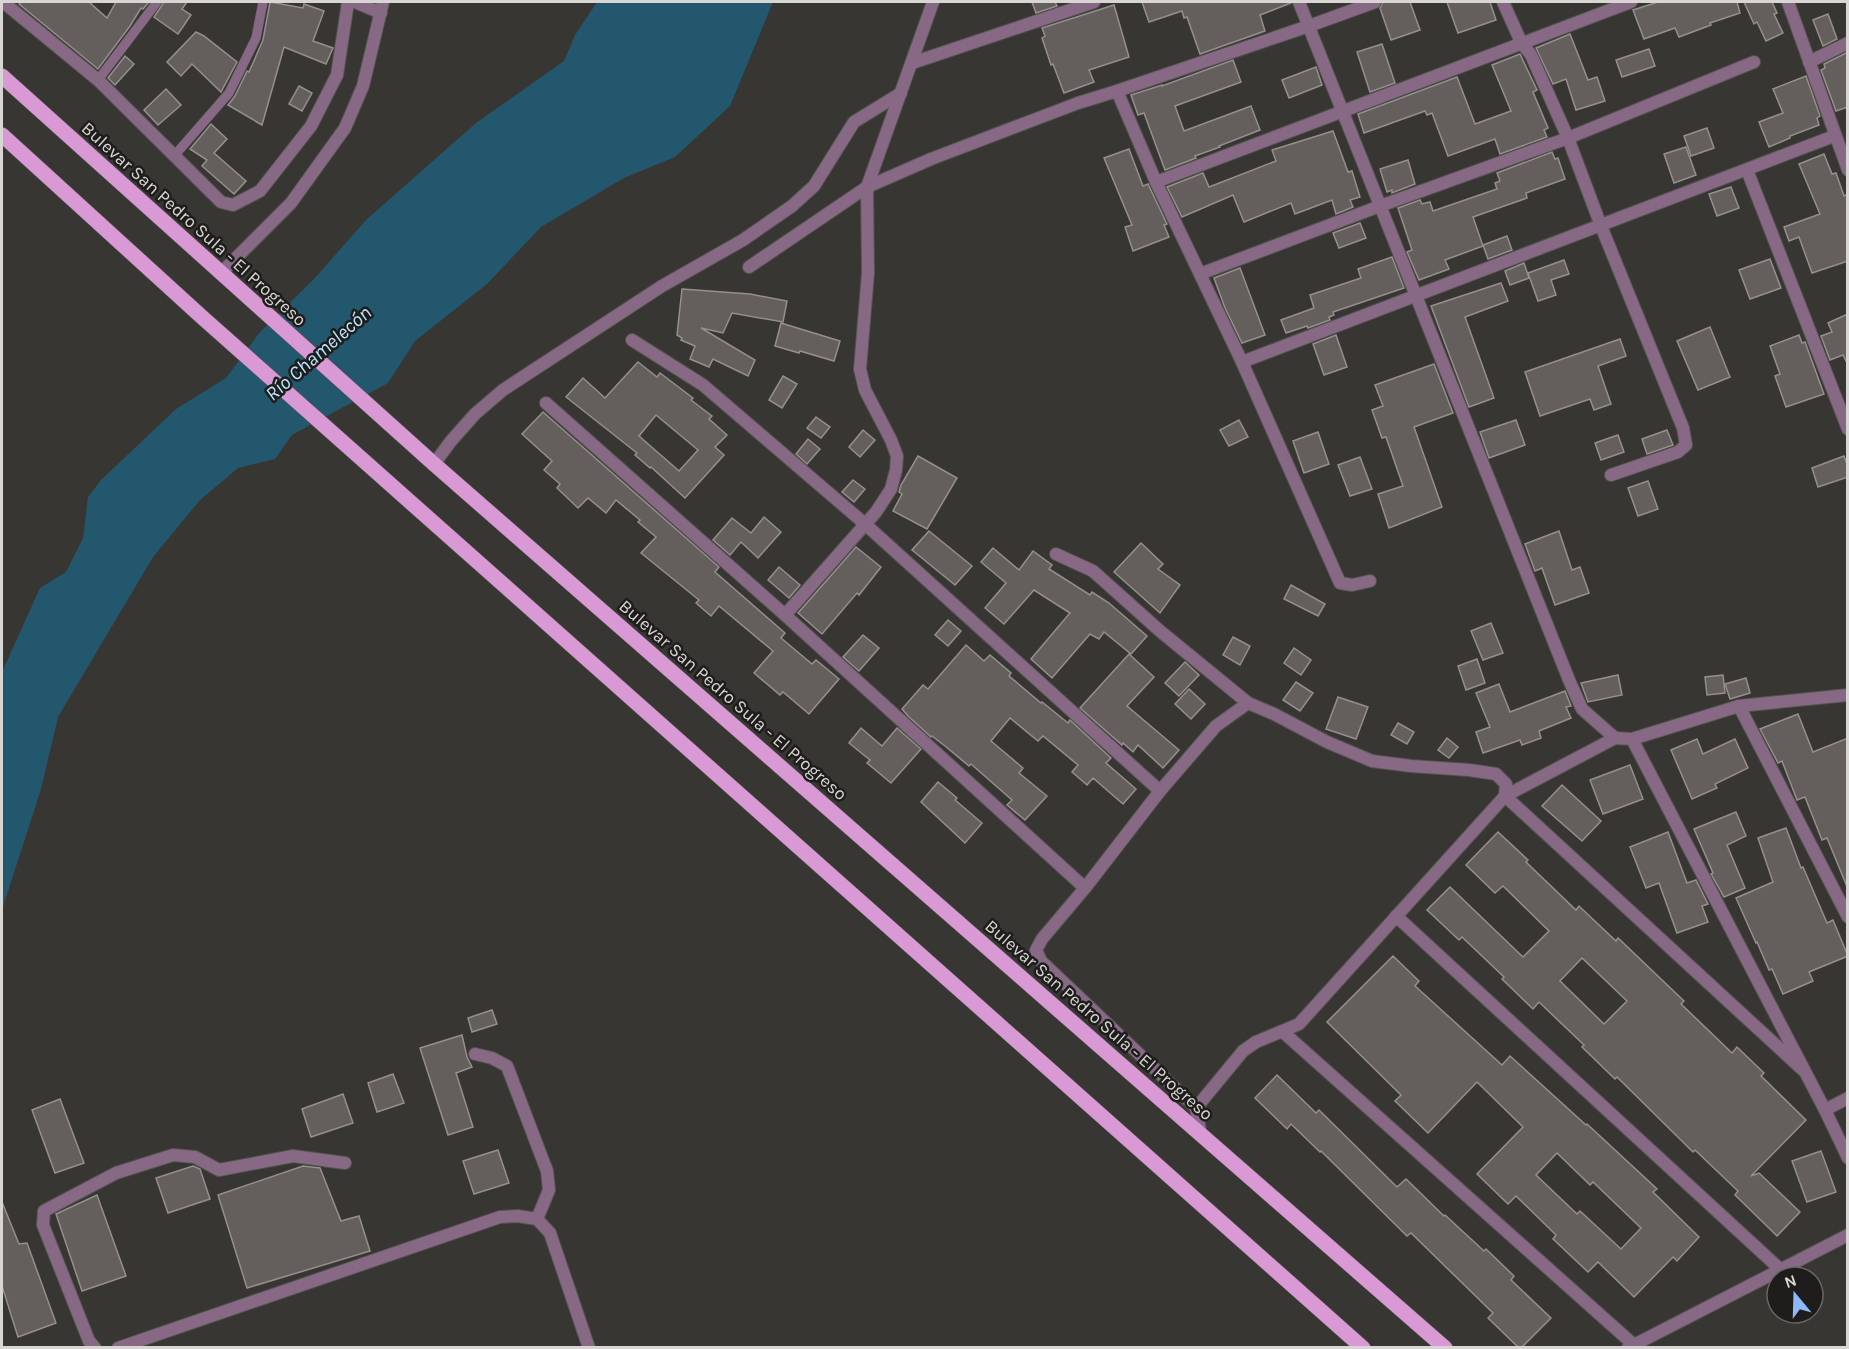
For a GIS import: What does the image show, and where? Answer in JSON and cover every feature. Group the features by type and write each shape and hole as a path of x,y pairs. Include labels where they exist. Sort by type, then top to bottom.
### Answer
{"main road":[{"name":"Bulevar San Pedro Sula - El Progreso","path":"2,76 237,290 434,464 1445,1347"},
{"path":"2,135 202,318 1363,1347"}],"street":[{"path":"3,2 98,80 221,202 233,205 260,190 311,126 337,75 348,2"},
{"path":"221,273 291,203 345,128 363,86 382,7 355,2"},
{"path":"785,615 865,524 891,489 896,470 897,456 865,390 860,369 868,273 867,188 933,2"},
{"path":"912,63 1094,2"},
{"path":"1299,2 1582,709 1606,732 1616,738 1632,739 1739,706 1848,695"},
{"path":"749,267 867,188 932,159 1078,103 1375,2"},
{"path":"1503,2 1521,42 1531,55 1568,138 1683,428 1686,445 1678,453 1611,476"},
{"path":"1156,182 1521,42 1632,2"},
{"path":"1788,2 1848,170"},
{"path":"1809,62 1848,44"},
{"path":"1200,274 1568,138 1754,62"},
{"path":"1118,91 1156,182 1242,362 1340,583 1352,585 1370,581"},
{"path":"434,464 475,414 503,390 662,286 743,240 792,206 814,186 854,122 901,93"},
{"path":"1242,362 1834,136"},
{"path":"1747,170 1848,429"},
{"path":"632,340 703,386 865,524 1160,791"},
{"path":"546,403 785,615 1085,888"},
{"path":"1056,554 1094,571 1160,631 1248,703 1275,714 1327,742 1372,761 1496,774 1506,784 1505,796"},
{"path":"1201,1136 1196,1108 1041,961 1036,950 1042,939 1085,888 1160,791 1216,726 1248,703"},
{"path":"1739,706 1848,917"},
{"path":"1196,1108 1243,1051 1267,1036 1283,1032 1299,1024 1505,796 1616,738"},
{"path":"1632,739 1848,1158"},
{"path":"1505,796 1803,1070"},
{"path":"1395,916 1776,1265"},
{"path":"1283,1032 1631,1346 1765,1278"},
{"path":"475,1054 492,1058 507,1066 543,1160 549,1190 537,1219"},
{"path":"1825,1110 1848,1098"},
{"path":"95,1347 89,1341 43,1225 44,1211 116,1173 173,1155 195,1157 219,1170 293,1156 345,1163"},
{"path":"118,1347 500,1217 518,1216 537,1219 550,1233 589,1347"},
{"path":"1791,1265 1848,1235"}],"lane":[{"path":"98,80 158,2"},
{"path":"174,156 229,93 256,38 263,2"}],"water":[{"name":"Río Chamelecón","path":"597,2 773,2 730,106 675,157 624,178 541,227 487,284 415,341 388,383 292,435 275,459 238,468 200,500 153,557 58,717 41,789 2,910 2,672 40,588 66,572 83,538 88,497 101,480 176,409 226,378 260,332 315,278 366,220 476,123 564,61 575,35"}],"building":[{"path":"21,2 89,2 107,18 116,2 149,2 143,9 141,8 98,69 19,4"},
{"path":"164,2 187,2 182,9 191,15 178,34 154,17"},
{"path":"270,2 303,8 304,4 324,11 313,41 333,48 326,64 284,47 262,125 228,105 247,71 249,72 263,40"},
{"path":"1032,2 1055,2 1057,6 1036,13"},
{"path":"1142,2 1291,3 1260,15 1265,31 1200,54 1187,17 1184,18 1182,11 1149,22"},
{"path":"1383,2 1410,2 1420,30 1391,40 1380,8"},
{"path":"1447,2 1490,2 1496,20 1458,33"},
{"path":"1658,2 1737,2 1740,13 1679,37 1675,28 1644,39 1633,10"},
{"path":"1744,2 1772,2 1777,13 1774,14 1783,33 1766,41 1757,22 1754,24"},
{"path":"1114,5 1129,57 1089,70 1094,82 1064,93 1053,64 1051,65 1042,38 1045,36 1042,28"},
{"path":"1828,14 1837,39 1823,46 1813,20"},
{"path":"196,32 237,62 221,92 192,64 181,76 167,62"},
{"path":"1570,34 1588,80 1597,77 1605,101 1576,110 1566,79 1553,84 1536,48"},
{"path":"1382,44 1395,83 1370,92 1357,52"},
{"path":"1649,49 1655,66 1622,77 1616,60"},
{"path":"1848,52 1848,107 1836,111 1821,70 1825,68 1824,64"},
{"path":"1520,54 1537,90 1533,92 1548,128 1544,130 1547,137 1500,154 1495,139 1448,156 1432,113 1427,115 1425,111 1364,133 1358,114 1457,77 1475,124 1511,111 1492,65"},
{"path":"125,56 134,64 115,85 108,78"},
{"path":"1233,60 1241,82 1175,106 1184,131 1251,106 1260,130 1165,170 1144,113 1138,115 1131,95"},
{"path":"1316,67 1322,85 1289,98 1282,80"},
{"path":"1806,76 1820,116 1817,118 1819,125 1769,147 1759,122 1783,113 1773,89"},
{"path":"299,86 312,93 302,111 289,104"},
{"path":"166,89 181,105 158,125 144,110"},
{"path":"211,124 227,139 214,153 246,181 234,194 202,166 207,160 190,149"},
{"path":"1707,128 1714,148 1691,156 1684,136"},
{"path":"1333,131 1348,172 1352,171 1360,197 1350,200 1353,207 1336,214 1332,200 1295,214 1291,203 1244,222 1233,195 1182,217 1167,187 1203,173 1209,187 1276,161 1272,150"},
{"path":"1686,147 1696,175 1674,183 1664,154"},
{"path":"1129,149 1143,186 1148,184 1167,224 1164,225 1169,237 1133,251 1125,227 1132,225 1104,158"},
{"path":"1552,152 1555,159 1558,158 1565,179 1526,193 1527,198 1473,217 1483,246 1445,260 1449,269 1419,280 1407,252 1412,250 1398,208 1420,200 1422,204 1430,202 1433,211 1497,189 1495,183 1500,181 1497,173"},
{"path":"1824,154 1832,174 1836,173 1844,196 1848,194 1848,261 1812,273 1799,237 1789,241 1784,227 1820,214 1799,164"},
{"path":"1408,160 1415,184 1392,193 1392,190 1387,192 1380,169"},
{"path":"1731,187 1739,208 1717,216 1709,194"},
{"path":"1360,223 1366,238 1339,248 1333,233"},
{"path":"1507,236 1512,250 1488,259 1483,245"},
{"path":"1392,257 1404,288 1333,312 1334,315 1329,317 1330,320 1286,333 1281,320 1314,308 1310,295 1361,278 1358,269"},
{"path":"1770,259 1781,288 1750,299 1739,270"},
{"path":"1564,260 1569,274 1551,280 1556,295 1538,301 1528,273"},
{"path":"1524,263 1529,278 1510,285 1505,271"},
{"path":"1240,268 1265,335 1242,343 1214,278"},
{"path":"1501,283 1508,301 1465,317 1494,398 1469,407 1431,306"},
{"path":"682,289 750,294 787,301 783,322 732,313 723,333 701,328 755,360 748,376 713,359 709,367 690,359 695,346 681,340 682,338 677,335"},
{"path":"1848,314 1848,365 1843,355 1830,360 1821,336 1832,332 1828,323"},
{"path":"781,323 840,341 834,361 775,346"},
{"path":"1710,327 1730,377 1698,390 1677,341"},
{"path":"1336,335 1347,367 1324,375 1313,344"},
{"path":"1799,335 1802,343 1805,342 1824,394 1786,407 1775,376 1780,374 1770,346"},
{"path":"1620,339 1626,356 1598,366 1611,404 1594,410 1590,399 1540,416 1525,372"},
{"path":"638,362 657,377 660,373 712,416 709,419 727,435 715,447 724,455 685,498 635,455 637,453 566,397 583,378 605,398","holes":["656,415 698,450 679,471 639,436"]},
{"path":"1434,364 1453,413 1414,427 1442,507 1389,528 1378,494 1403,486 1386,437 1382,438 1372,410 1383,406 1375,385"},
{"path":"783,376 797,384 782,408 769,400"},
{"path":"543,412 719,567 715,572 785,633 781,638 812,664 816,660 839,679 809,714 783,692 780,695 754,673 773,651 719,606 711,616 696,603 699,600 641,553 656,537 638,522 640,520 616,500 606,513 588,498 578,508 557,488 560,484 544,470 552,461 522,434"},
{"path":"816,417 830,427 821,438 807,428"},
{"path":"1239,420 1248,437 1229,446 1220,430"},
{"path":"1516,420 1525,445 1489,458 1480,432"},
{"path":"863,430 875,440 860,457 849,447"},
{"path":"1667,430 1673,445 1647,454 1642,439"},
{"path":"1318,432 1329,464 1304,473 1293,441"},
{"path":"1618,435 1624,452 1601,460 1595,443"},
{"path":"808,439 820,449 807,464 796,454"},
{"path":"918,456 957,478 927,529 893,511 902,494 899,492 901,485"},
{"path":"1844,456 1848,467 1848,477 1818,487 1812,468"},
{"path":"1360,457 1372,489 1350,496 1338,465"},
{"path":"853,480 865,489 854,502 842,492"},
{"path":"1648,481 1658,509 1638,516 1628,488"},
{"path":"764,517 781,532 758,558 741,542 730,555 713,540 732,518 751,533"},
{"path":"929,531 972,566 955,585 912,550"},
{"path":"1559,531 1572,570 1580,567 1589,593 1555,605 1542,568 1535,571 1525,544"},
{"path":"1141,543 1163,564 1158,569 1180,585 1160,613 1114,572"},
{"path":"856,547 881,567 859,595 857,593 822,634 798,613"},
{"path":"993,548 1019,570 1033,551 1052,565 1049,569 1090,595 1092,592 1109,603 1147,636 1131,654 1104,632 1099,639 1090,634 1052,678 1031,659 1070,613 1034,590 1004,624 985,608 1006,583 981,562"},
{"path":"779,567 800,585 789,598 768,580"},
{"path":"1291,585 1325,604 1318,616 1284,599"},
{"path":"948,620 961,631 948,646 935,635"},
{"path":"1491,623 1503,653 1483,660 1471,631"},
{"path":"863,635 879,648 859,671 843,657"},
{"path":"1233,637 1250,646 1240,665 1223,655"},
{"path":"966,645 984,661 990,655 1011,673 1009,676 1068,723 1070,720 1111,758 1106,763 1136,789 1123,804 1093,778 1087,785 1072,772 1078,765 1043,736 1038,741 1010,718 991,741 1023,768 1019,773 1047,796 1025,820 1007,805 1012,800 971,764 969,766 908,716 902,709 923,685 928,689"},
{"path":"1294,648 1311,660 1301,675 1284,663"},
{"path":"1129,654 1154,677 1127,706 1179,750 1163,768 1138,745 1133,752 1123,743 1122,745 1080,708"},
{"path":"1477,659 1485,683 1466,690 1458,666"},
{"path":"1185,662 1199,675 1179,696 1165,683"},
{"path":"1618,675 1622,695 1588,702 1581,683"},
{"path":"1723,675 1725,693 1707,695 1705,677"},
{"path":"1746,678 1750,693 1730,699 1725,684"},
{"path":"1296,682 1313,693 1300,711 1283,700"},
{"path":"1499,684 1510,712 1565,691 1571,706 1566,707 1571,718 1539,731 1541,738 1522,745 1520,740 1483,753 1476,732 1490,727 1476,693"},
{"path":"1189,689 1205,704 1191,719 1175,704"},
{"path":"1338,697 1368,707 1356,739 1326,729"},
{"path":"1798,714 1813,752 1848,738 1848,889 1827,838 1822,840 1805,797 1797,800 1782,761 1778,763 1760,729"},
{"path":"1398,723 1414,732 1407,744 1391,735"},
{"path":"861,728 882,746 897,728 921,749 891,783 867,763 870,760 849,743"},
{"path":"1447,738 1458,747 1449,758 1438,750"},
{"path":"1697,739 1703,754 1735,739 1748,768 1715,784 1717,788 1692,799 1671,750"},
{"path":"1630,765 1643,799 1603,814 1590,780"},
{"path":"938,782 982,823 965,843 921,802"},
{"path":"1562,785 1601,821 1582,841 1542,806"},
{"path":"1736,812 1746,836 1727,845 1745,888 1724,897 1711,874 1713,873 1694,829"},
{"path":"1786,828 1801,868 1803,867 1827,923 1833,920 1848,956 1809,972 1813,981 1783,994 1772,969 1769,970 1736,898 1773,882 1758,838"},
{"path":"1498,832 1576,910 1579,906 1616,941 1618,938 1684,1001 1681,1004 1732,1053 1737,1047 1764,1073 1761,1076 1806,1120 1751,1176 1759,1173 1800,1212 1777,1236 1735,1195 1738,1191 1695,1150 1693,1152 1617,1077 1615,1079 1582,1047 1584,1045 1539,1002 1533,1009 1502,979 1504,977 1462,937 1459,940 1427,910 1450,887 1523,957 1549,931 1503,886 1495,893 1466,865","holes":["1582,958 1627,1001 1604,1024 1560,981"]},
{"path":"1668,832 1687,883 1696,880 1708,904 1702,906 1708,922 1677,933 1659,883 1646,888 1630,847"},
{"path":"1393,956 1419,981 1415,986 1502,1065 1510,1056 1587,1124 1657,1189 1653,1192 1699,1237 1677,1261 1673,1257 1634,1297 1598,1262 1588,1272 1553,1239 1556,1235 1516,1196 1508,1204 1477,1174 1523,1127 1477,1082 1428,1133 1395,1101 1401,1095 1327,1022","holes":["1557,1153 1590,1185 1593,1182 1641,1228 1621,1249 1580,1211 1577,1214 1536,1175"]},
{"path":"492,1010 497,1024 472,1032 468,1018"},
{"path":"462,1035 472,1067 456,1073 473,1127 448,1135 420,1048"},
{"path":"393,1074 404,1103 377,1112 368,1083"},
{"path":"1277,1075 1316,1113 1319,1110 1397,1187 1406,1179 1484,1251 1486,1249 1514,1276 1511,1280 1551,1318 1522,1347 1518,1347 1488,1318 1493,1313 1411,1233 1407,1236 1321,1151 1291,1124 1287,1129 1255,1098"},
{"path":"343,1094 353,1123 311,1137 302,1109"},
{"path":"60,1099 84,1163 55,1173 32,1110"},
{"path":"498,1150 509,1183 474,1194 463,1161"},
{"path":"1821,1151 1836,1192 1807,1202 1792,1161"},
{"path":"193,1166 200,1169 210,1199 168,1213 156,1178"},
{"path":"303,1166 320,1168 341,1221 359,1216 370,1251 247,1288 218,1195"},
{"path":"97,1195 126,1276 82,1291 56,1214"},
{"path":"2,1202 19,1244 27,1243 56,1323 18,1337 2,1286"}]}
